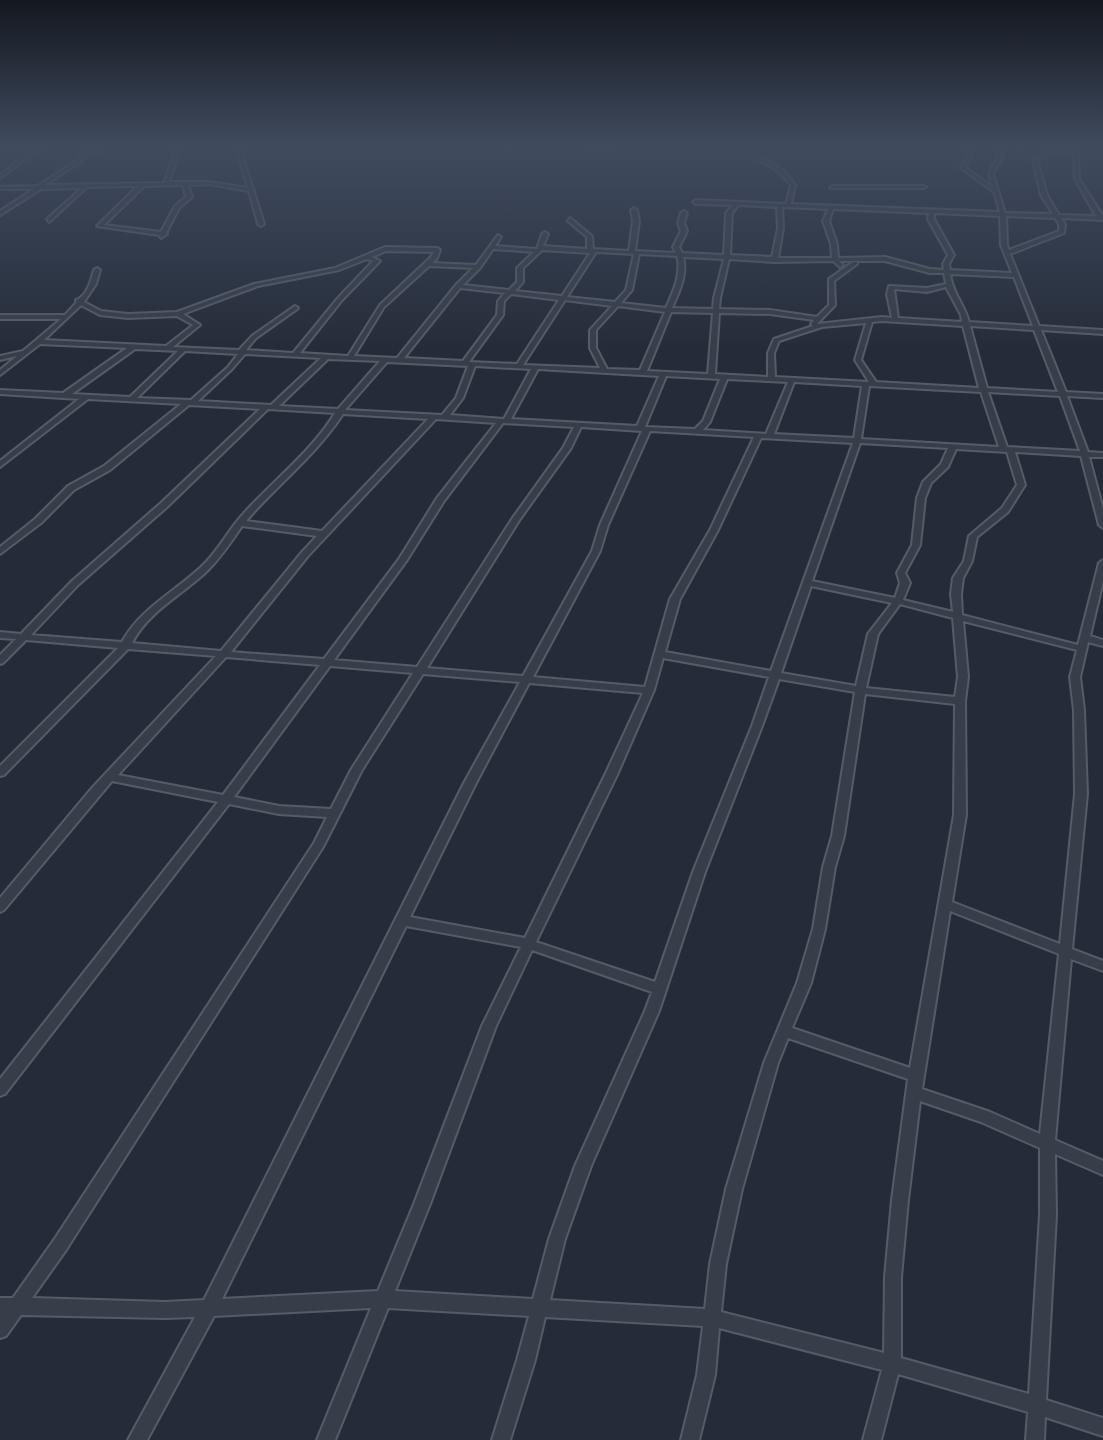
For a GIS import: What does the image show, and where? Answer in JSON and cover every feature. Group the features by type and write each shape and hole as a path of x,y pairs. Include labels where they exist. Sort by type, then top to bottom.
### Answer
{"street":[{"path":"49,220 54,215"},
{"path":"111,215 100,226 162,235 172,215"},
{"path":"258,215 261,224"},
{"path":"604,370 593,348 593,330 629,290 635,252 631,244 638,224 636,215"},
{"path":"643,372 666,310 680,282 682,260 676,247 684,232 681,223 683,215"},
{"path":"711,375 715,312 727,257 730,215"},
{"path":"775,260 774,252 781,222 779,215"},
{"path":"827,215 825,225 834,243 836,262 844,270"},
{"path":"872,1440 891,1364 893,1276 916,1076 961,805 960,701 963,677 958,641 958,578 968,561 973,536 1005,510 1021,485 978,373 967,326 948,285 946,264 951,255 931,219 931,215"},
{"path":"1003,215 1007,253 1013,275 1063,393 1103,525"},
{"path":"1036,215 1101,218"},
{"path":"1007,253 1062,232 1058,216"},
{"path":"519,366 592,251 590,237 570,220"},
{"path":"0,907 111,777 224,653 324,534 459,398 468,363 500,315 501,301 520,282 520,268 539,250 545,234"},
{"path":"399,360 458,286 478,267 498,237"},
{"path":"491,247 836,262 885,259 947,272 1013,275"},
{"path":"78,301 100,313 128,316 178,314 274,280 337,269 366,256 396,248 437,250 427,264 382,306 350,357"},
{"path":"296,354 340,299 377,261 366,256"},
{"path":"811,328 832,305 831,280 858,262"},
{"path":"427,264 478,267"},
{"path":"0,373 3,362 27,352 66,317 91,284 97,270"},
{"path":"895,321 896,307 890,293 891,287 927,290 948,285"},
{"path":"458,286 666,310 770,312 818,319"},
{"path":"0,551 38,521 71,488 107,468 190,403 230,368 254,337 295,308"},
{"path":"169,347 197,324 178,314"},
{"path":"0,317 66,317"},
{"path":"772,379 771,353 776,340 811,328 895,321 1103,332"},
{"path":"501,1440 557,1239 583,1166 652,1011 699,872 757,726 773,674 857,441 870,385 858,360 869,322"},
{"path":"40,342 1103,396"},
{"path":"66,395 135,346"},
{"path":"132,399 184,349"},
{"path":"0,661 75,583 327,356"},
{"path":"0,772 126,645 132,630 145,616 205,568 240,523 300,465 339,412 386,359"},
{"path":"0,1090 227,798 403,560 440,500 504,421 536,367"},
{"path":"136,1440 210,1306 470,783 596,551 664,373"},
{"path":"697,432 706,422 725,376"},
{"path":"326,1440 489,1026 649,690 675,599 792,380"},
{"path":"0,392 1103,455"},
{"path":"0,465 86,397"},
{"path":"0,1330 7,1307 60,1245 319,844 333,813 516,519 567,448 579,425"},
{"path":"690,1440 706,1375 718,1264 734,1189 783,1031 804,983 819,929 829,867 838,836 860,690 873,634 898,601 905,583 901,573 916,545 921,498 933,474 949,460 953,446"},
{"path":"240,523 324,534"},
{"path":"1035,1440 1048,1215 1046,1142 1081,794 1079,710 1075,677 1077,660 1084,644 1103,563"},
{"path":"807,583 1084,644 1103,643"},
{"path":"0,635 649,690"},
{"path":"658,654 860,690 960,701"},
{"path":"111,777 279,810 333,813"},
{"path":"945,904 1103,966"},
{"path":"401,920 529,944 659,989"},
{"path":"783,1031 916,1076"},
{"path":"916,1093 1046,1142 1103,1168"},
{"path":"7,1307 165,1310 383,1299 712,1318 891,1364 1103,1427"}]}
